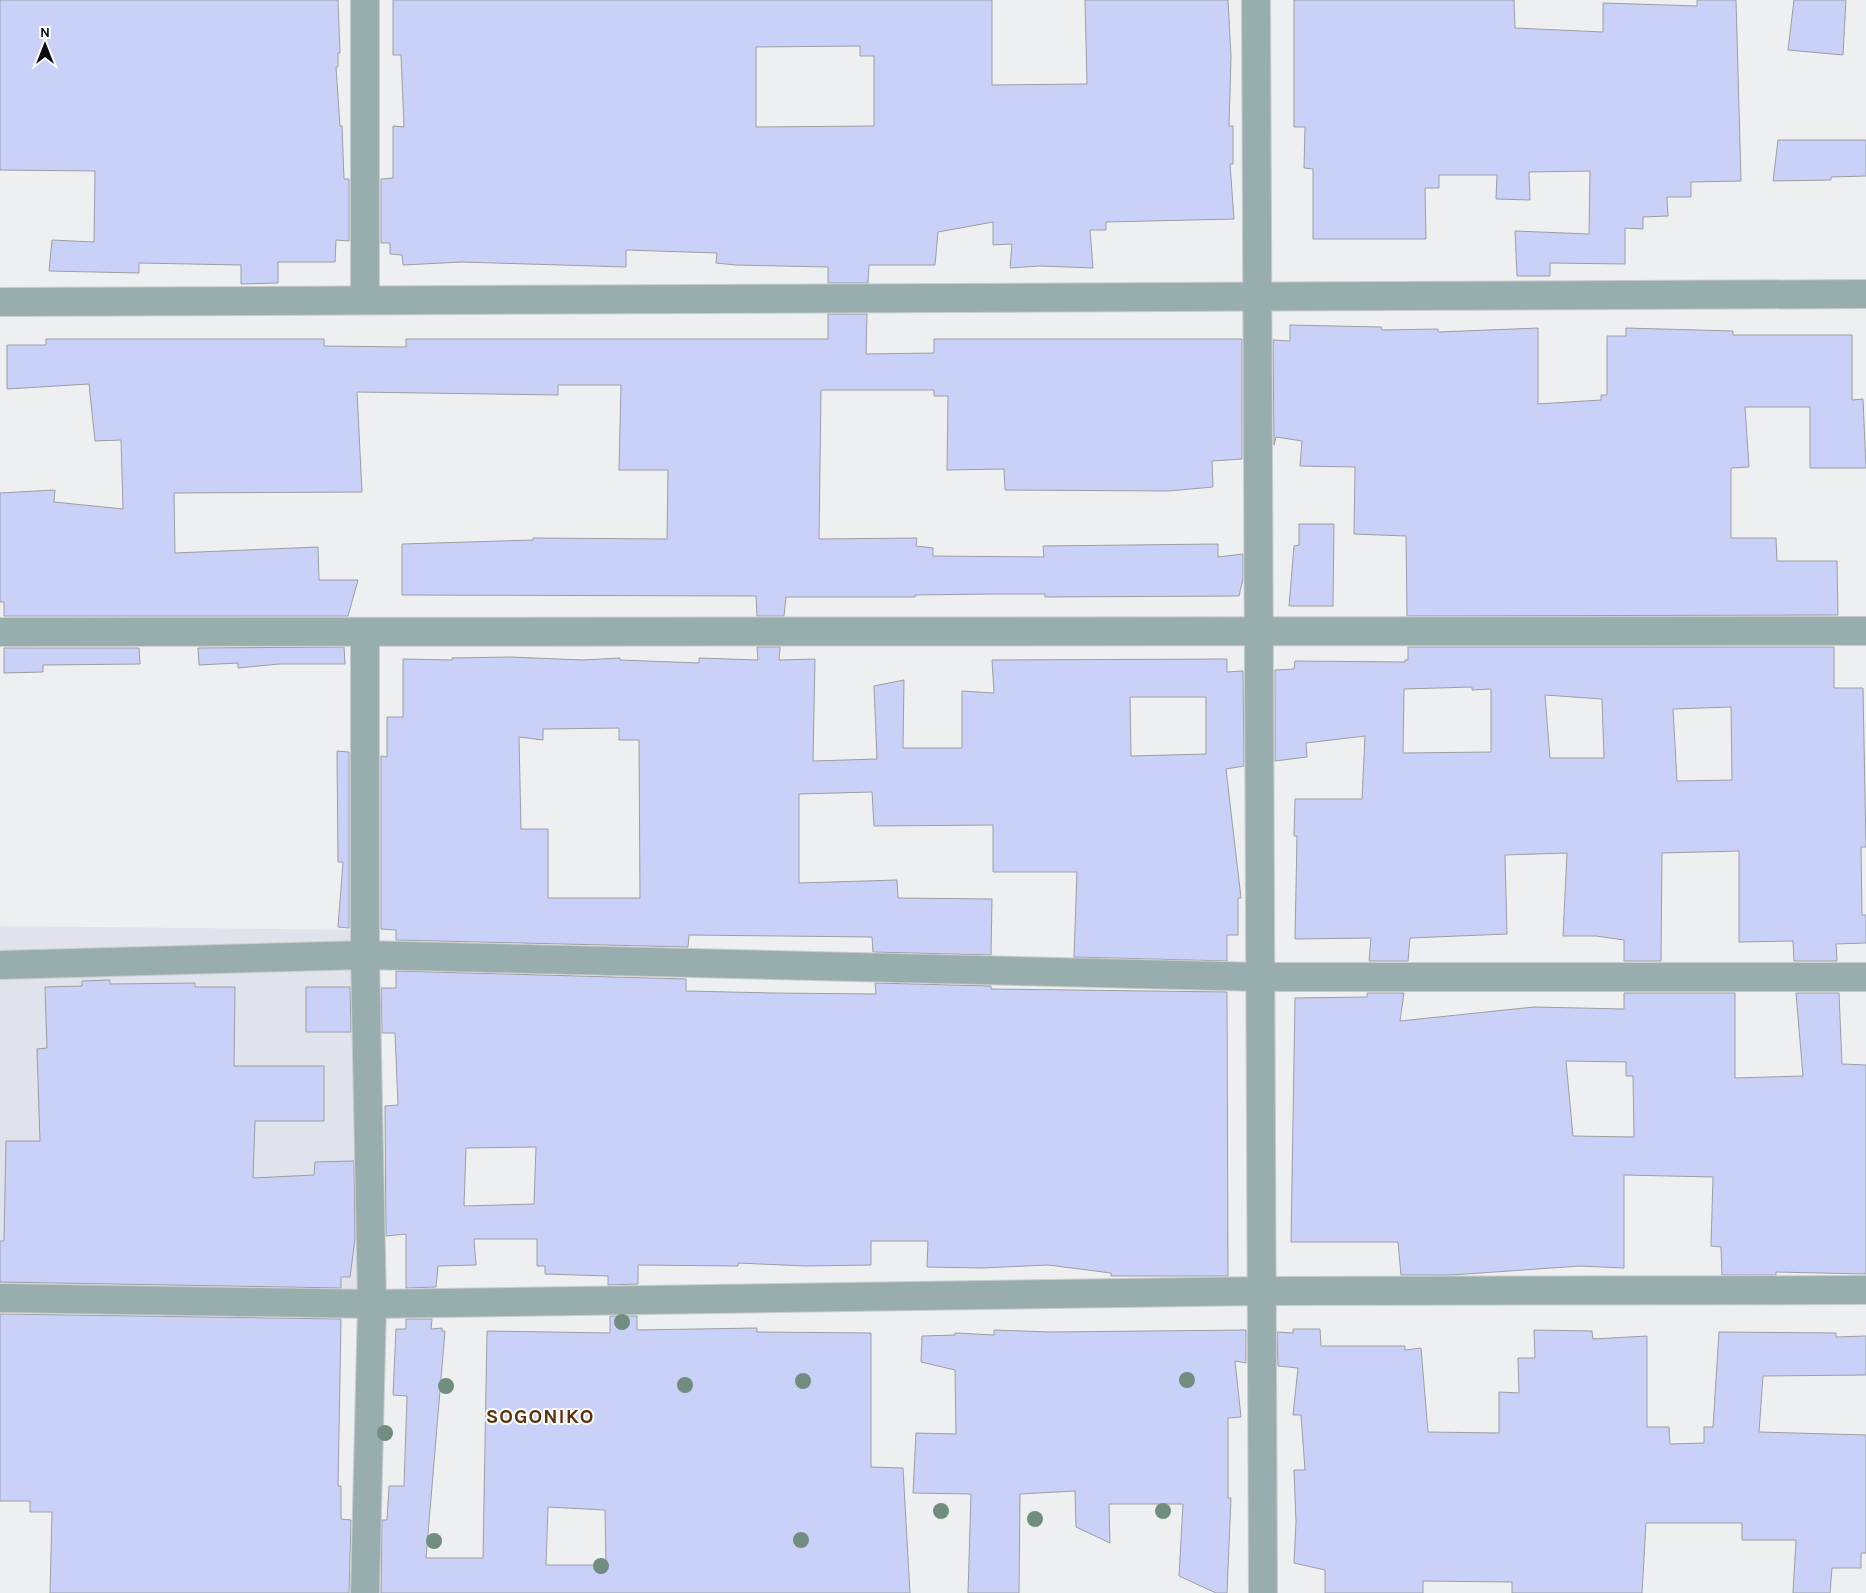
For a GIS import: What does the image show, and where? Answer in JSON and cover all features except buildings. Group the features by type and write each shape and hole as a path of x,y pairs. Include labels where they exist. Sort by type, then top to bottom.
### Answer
{"street":[{"path":"365,0 365,300"},
{"path":"1256,0 1263,1593"},
{"path":"0,302 1866,294"},
{"path":"0,632 1866,631"},
{"path":"365,632 365,955 372,1304 365,1593"},
{"path":"0,966 365,955 1260,977 1866,977"},
{"path":"0,1298 372,1304 1262,1291 1866,1290"}],"shaded area":[{"path":"0,926 357,930 360,1290 0,1290"}],"district":[{"name":"SOGONIKO","path":"540,1416"}]}
